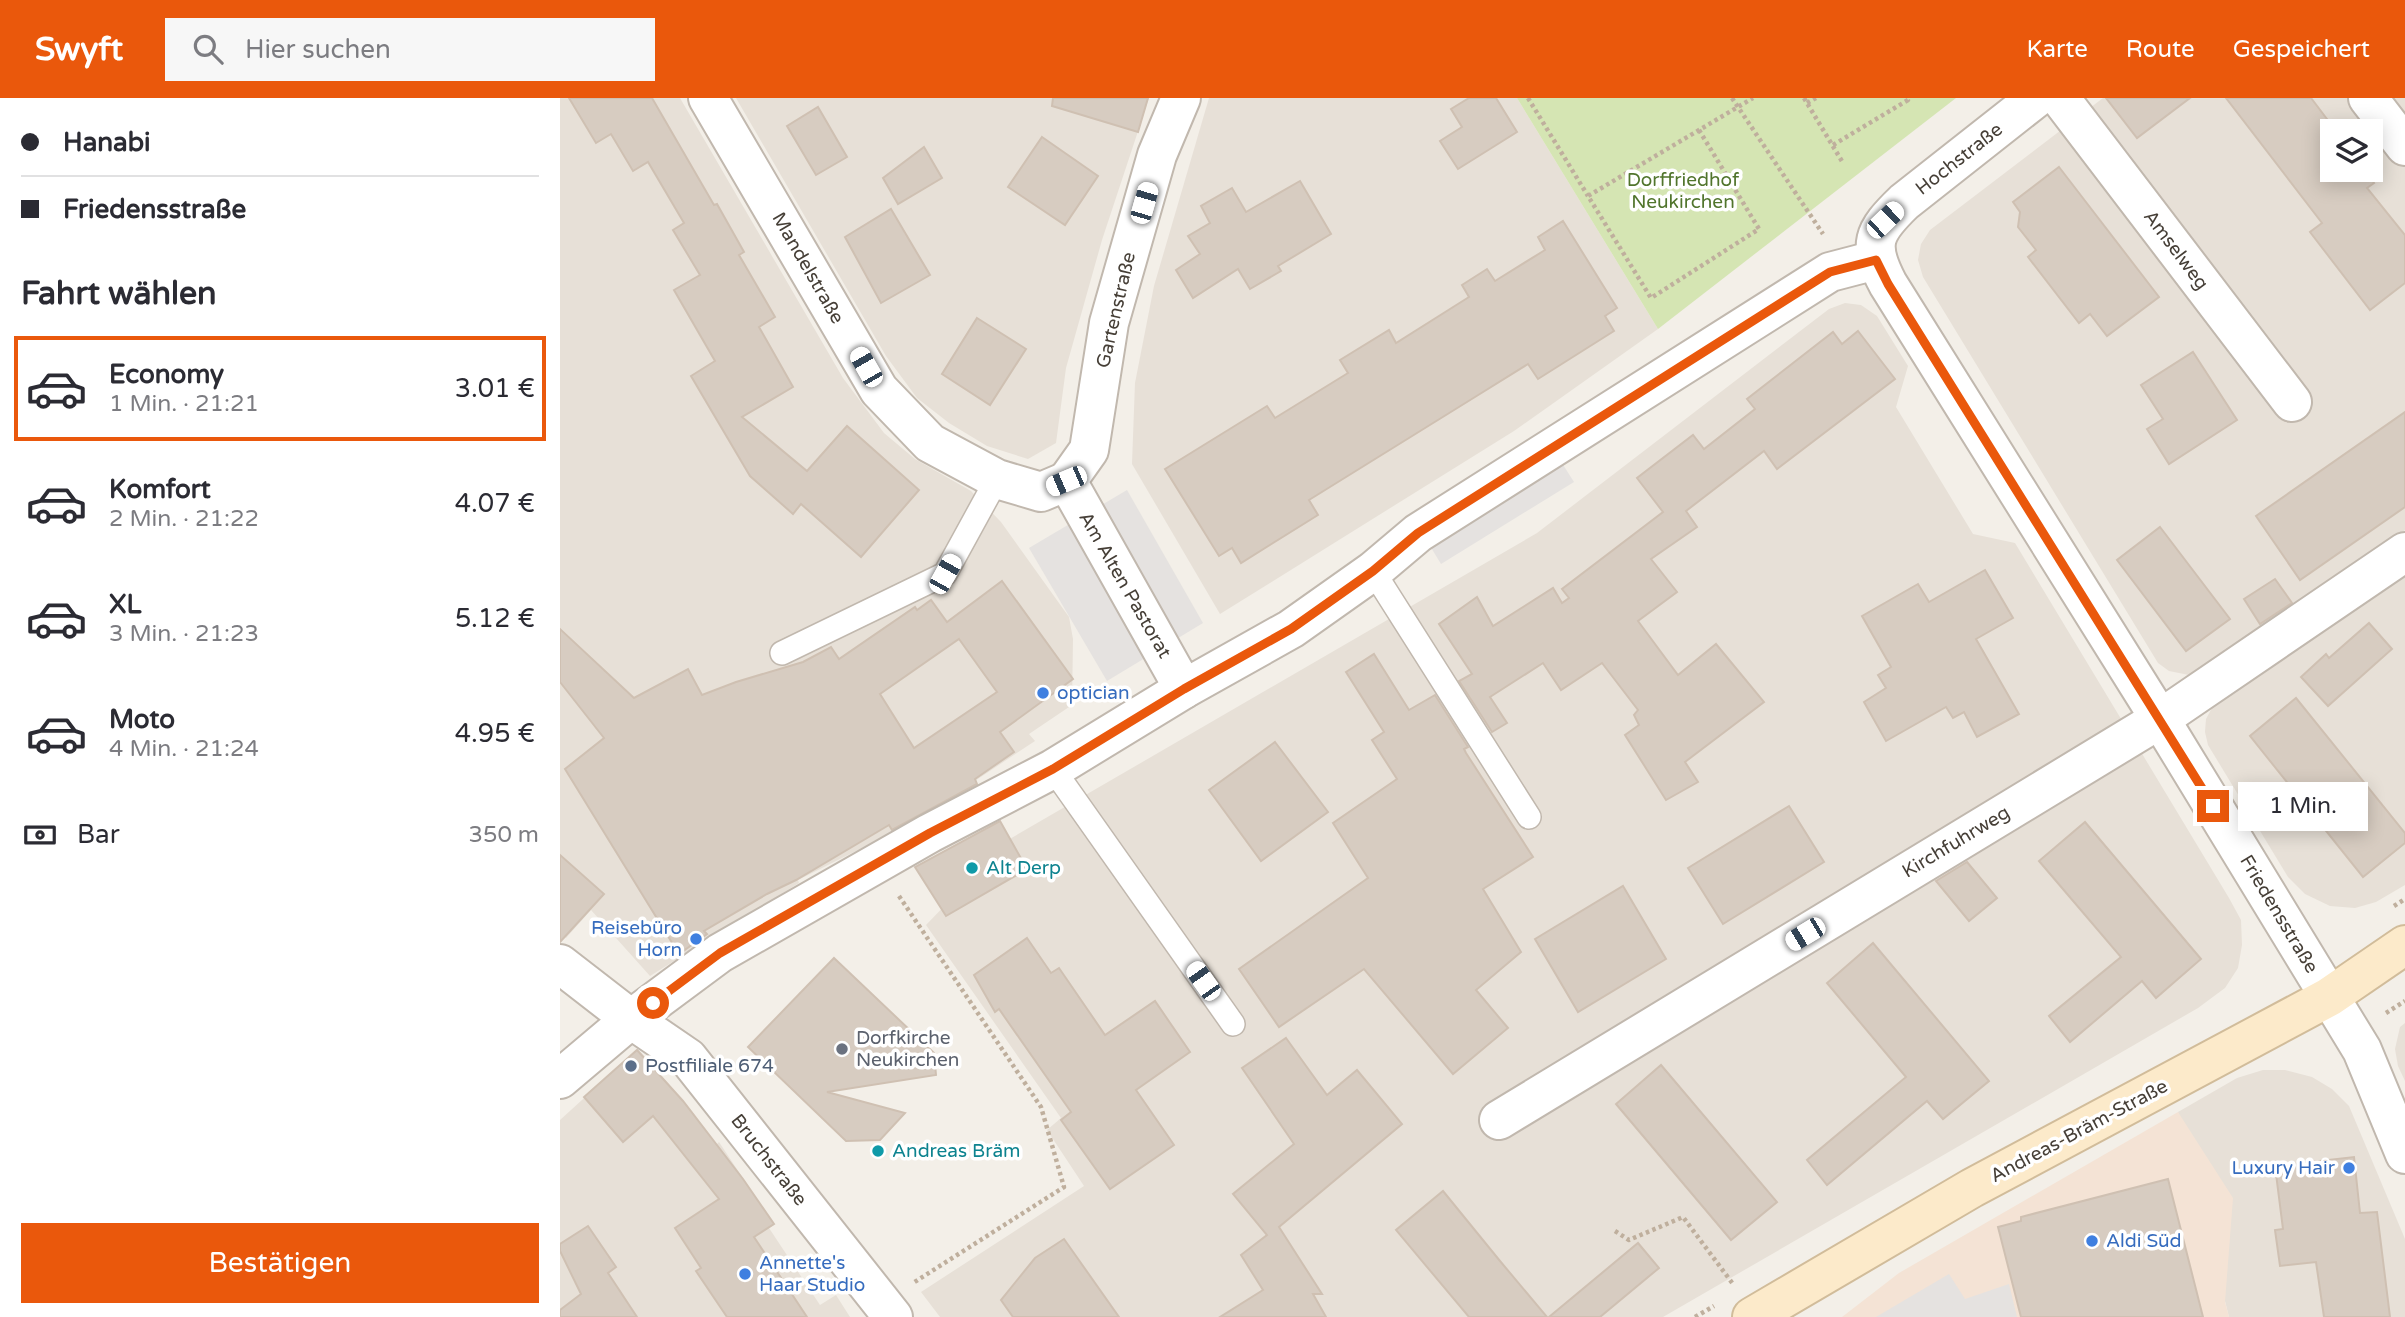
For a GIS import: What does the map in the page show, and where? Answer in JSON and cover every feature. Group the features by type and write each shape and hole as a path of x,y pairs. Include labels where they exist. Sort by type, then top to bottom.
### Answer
{"main road":[{"name":"Andreas-Bräm-Straße","path":"1745,1305 1972,1188 2329,997 2405,945"}],"street":[{"name":"Mandelstraße","path":"708,98 879,390 930,443 997,479 1041,492 1066,481"},
{"name":"Gartenstraße","path":"1066,481 1089,450 1109,323 1157,155 1181,98"},
{"name":"Hochstraße","path":"1861,264 1875,246 1877,234 1885,220 2036,98"},
{"name":"Amselweg","path":"2060,98 2292,402"},
{"path":"2368,98 2405,146"},
{"path":"560,1079 631,1019 720,953 930,833 1053,769 1184,689 1291,629 1373,571 1418,533 1818,279 1830,272 1861,264"},
{"name":"Friedensstraße","path":"1861,264 1888,284 2160,719 2362,1050 2405,1154"},
{"name":"Am Alten Pastorat","path":"1066,481 1184,689"},
{"name":"Kirchfuhrweg","path":"1499,1120 2160,719 2405,552"},
{"name":"Bruchstraße","path":"560,964 631,1019 688,1058 887,1309"}],"lane":[{"path":"782,653 945,574 997,479"},
{"path":"1373,571 1529,817"},
{"path":"1053,769 1233,1024"}],"path":[{"path":"1528,98 1651,298 1759,229 1699,130"},
{"path":"1732,98 1861,264"},
{"path":"1588,196 1753,98"},
{"path":"1816,98 1806,101 1843,163"},
{"path":"1833,145 1908,100 1907,98"},
{"path":"877,863 1041,1108 1064,1187 887,1309"},
{"path":"1615,1231 1629,1240 1683,1217 1745,1305"}],"shaded area":[{"path":"560,98 680,98 843,378 884,433 915,459 971,491 1001,522 1069,617 1073,639 1072,705 1029,734 1035,741 910,824 798,880 799,883 650,976 591,910 566,938 560,932"},
{"path":"736,98 1149,98 1102,240 1066,368 1056,443 1028,459 987,446 949,423 917,398 886,356"},
{"path":"1209,98 1517,98 1658,329 1514,431 1220,614 1132,464 1135,383 1154,286"},
{"path":"2103,98 2405,98 2405,530 2194,676 2169,671 2158,663 1923,277 1918,260 1921,244 1930,230"},
{"path":"1845,303 1861,305 1877,316 1908,366 1896,407 1973,534 2015,543 2229,898 2241,920 2242,945 2238,968 2225,988 2198,1008 1663,1317 940,1317 921,1292 1084,1186 1047,1130 1061,1118 926,925 1008,840 1537,533 1829,309"},
{"path":"1560,460 1574,482 1441,564 1427,541"},
{"path":"1127,490 1203,623 1107,681 1029,548"},
{"path":"2405,571 2405,885 2376,902 2355,908 2330,906 2305,894 2288,877 2208,745 2206,719 2213,706"},
{"path":"2405,1023 2405,1081 2398,1066 2395,1049 2400,1027"},
{"path":"638,1049 716,1145 719,1142 774,1225 769,1228 820,1305 836,1295 850,1317 560,1317 560,1120"},
{"path":"2263,1070 2285,1070 2312,1077 2332,1089 2349,1106 2405,1239 2405,1317 2229,1317 2178,1112 2237,1078"},
{"path":"2178,1112 2233,1198 2225,1302 2229,1317 1842,1317 1899,1273"},
{"path":"1949,1274 1965,1299 2009,1284 2017,1317 1876,1317"}],"green space":[{"name":"Dorffriedhof Neukirchen","path":"1517,98 1956,98 1658,329"}],"building":[{"path":"569,98 652,98 744,252 739,255 775,317 759,327 793,387 742,417 807,471 847,426 919,490 861,557 801,504 793,514 750,476 691,376 715,361 674,290 700,275 673,230 684,223 648,162 633,171 611,134 596,143"},
{"path":"1053,98 1148,98 1138,132 1052,106"},
{"path":"1469,98 1496,98 1517,132 1458,169 1440,141 1462,127 1451,109"},
{"path":"2106,98 2190,98 2137,138"},
{"path":"2226,98 2311,98 2327,119 2320,119 2320,182 2373,182 2367,188 2405,235 2405,283 2370,310 2310,232 2322,223"},
{"path":"818,107 847,157 816,175 787,126"},
{"path":"1042,137 1098,176 1065,225 1008,187"},
{"path":"924,147 942,178 898,204 883,178"},
{"path":"2059,167 2159,297 2107,336 2090,314 2079,323 2028,257 2036,250 2018,227 2020,212 2013,202"},
{"path":"1300,181 1331,234 1278,266 1281,271 1250,289 1238,269 1193,298 1176,270 1200,254 1188,236 1210,223 1201,206 1232,188 1246,212"},
{"path":"891,209 930,275 881,303 845,237"},
{"path":"1563,221 1617,308 1605,316 1614,331 1538,379 1528,364 1309,500 1318,515 1241,563 1232,548 1219,556 1165,469 1267,406 1275,418 1348,373 1340,360 1389,330 1396,343 1469,297 1462,285 1487,269 1495,281 1545,250 1538,237"},
{"path":"977,318 1026,349 990,405 942,374"},
{"path":"1858,331 1895,379 1777,469 1764,451 1686,511 1697,527 1651,559 1677,592 1638,621 1678,675 1716,644 1764,702 1685,762 1698,782 1666,800 1625,735 1639,725 1634,715 1638,710 1602,663 1561,690 1543,663 1490,697 1507,723 1492,732 1459,681 1472,674 1439,624 1477,597 1493,626 1553,588 1562,603 1569,598 1562,589 1663,512 1637,478 1693,435 1704,449 1755,409 1747,399 1833,332 1842,344"},
{"path":"2193,352 2237,420 2169,464 2147,429 2163,419 2141,385"},
{"path":"2405,412 2405,507 2300,580 2256,516"},
{"path":"2160,527 2230,619 2186,651 2117,560"},
{"path":"1985,570 2013,618 1976,639 2019,714 1977,737 1964,712 1953,718 1946,707 1886,741 1864,702 1886,688 1878,675 1891,667 1862,616 1918,584 1929,602"},
{"path":"2275,579 2292,603 2260,624 2244,599"},
{"path":"1002,581 1073,679 1000,732 1014,752 975,779 977,784 892,830 889,825 767,894 704,931 707,934 679,954 565,769 604,738 560,682 560,629 634,698 688,669 702,695 803,662 831,647 839,659 915,607 917,610 931,600 947,622","holes":["959,639 997,692 914,748 880,694"]},
{"path":"2369,623 2392,649 2328,706 2301,677 2326,654 2329,658"},
{"path":"1374,654 1409,710 1435,695 1468,747 1464,749 1466,753 1533,857 1483,889 1521,952 1476,990 1508,1028 1453,1074 1364,969 1279,1027 1239,969 1368,878 1333,823 1397,779 1372,740 1384,732 1346,672"},
{"path":"2296,698 2405,833 2405,843 2363,877 2250,736"},
{"path":"1275,742 1328,812 1261,861 1209,790"},
{"path":"1789,806 1824,862 1723,924 1688,868"},
{"name":"Alt Derp","path":"1000,821 1027,869 946,916 915,867"},
{"path":"2085,822 2201,959 2156,998 2142,981 2070,1042 2049,1016 2121,957 2039,861"},
{"path":"560,855 604,894 560,942"},
{"path":"1967,862 1997,898 1969,921 1936,881"},
{"path":"1623,886 1666,959 1578,1012 1535,939"},
{"path":"1027,938 1051,973 1059,968 1105,1035 1155,1001 1190,1052 1136,1090 1174,1145 1110,1189 1061,1120 1071,1112 999,1009 995,1012 974,975"},
{"path":"1873,943 1989,1081 1943,1119 1927,1101 1827,1185 1807,1160 1906,1077 1827,983"},
{"name":"Dorfkirche Neukirchen","path":"834,958 934,1053 936,1075 827,1092 905,1113 880,1140 846,1141 748,1047"},
{"path":"1286,1038 1327,1095 1357,1070 1402,1124 1279,1227 1322,1294 1313,1294 1326,1317 1220,1317 1263,1290 1241,1255 1267,1235 1233,1194 1294,1144 1242,1068"},
{"path":"637,1050 683,1101 774,1224 754,1237 807,1317 727,1317 696,1271 701,1268 675,1228 719,1199 653,1116 623,1142 584,1097"},
{"path":"1661,1065 1777,1202 1731,1240 1616,1104"},
{"path":"2354,1157 2360,1213 2377,1212 2390,1317 2324,1317 2316,1262 2280,1266 2275,1230 2283,1229 2275,1166"},
{"name":"Aldi Süd","path":"2168,1179 2203,1317 2021,1317 1998,1227 2021,1221 2021,1217"},
{"path":"1443,1191 1547,1317 1469,1317 1396,1230"},
{"path":"588,1226 616,1267 608,1273 637,1317 560,1317 560,1310 581,1294 560,1251 560,1244"},
{"path":"1064,1239 1119,1317 1013,1317 1001,1300 1035,1258"},
{"path":"1638,1243 1659,1268 1600,1317 1549,1317"}],"place":[{"name":"optician","path":"1043,693"},
{"name":"Alt Derp","path":"972,868"},
{"name":"Reisebüro Horn","path":"696,939"},
{"name":"Dorfkirche Neukirchen","path":"842,1049"},
{"name":"Postfiliale 674","path":"631,1066"},
{"name":"Andreas Bräm","path":"878,1151"},
{"name":"Luxury Hair","path":"2349,1168"},
{"name":"Aldi Süd","path":"2092,1241"},
{"name":"Annette's Haar Studio","path":"745,1274"}],"route":[{"path":"653,1003 720,953 930,833 1053,769 1184,689 1291,629 1373,571 1418,533 1830,272 1876,260 1888,284 2213,806"}]}
